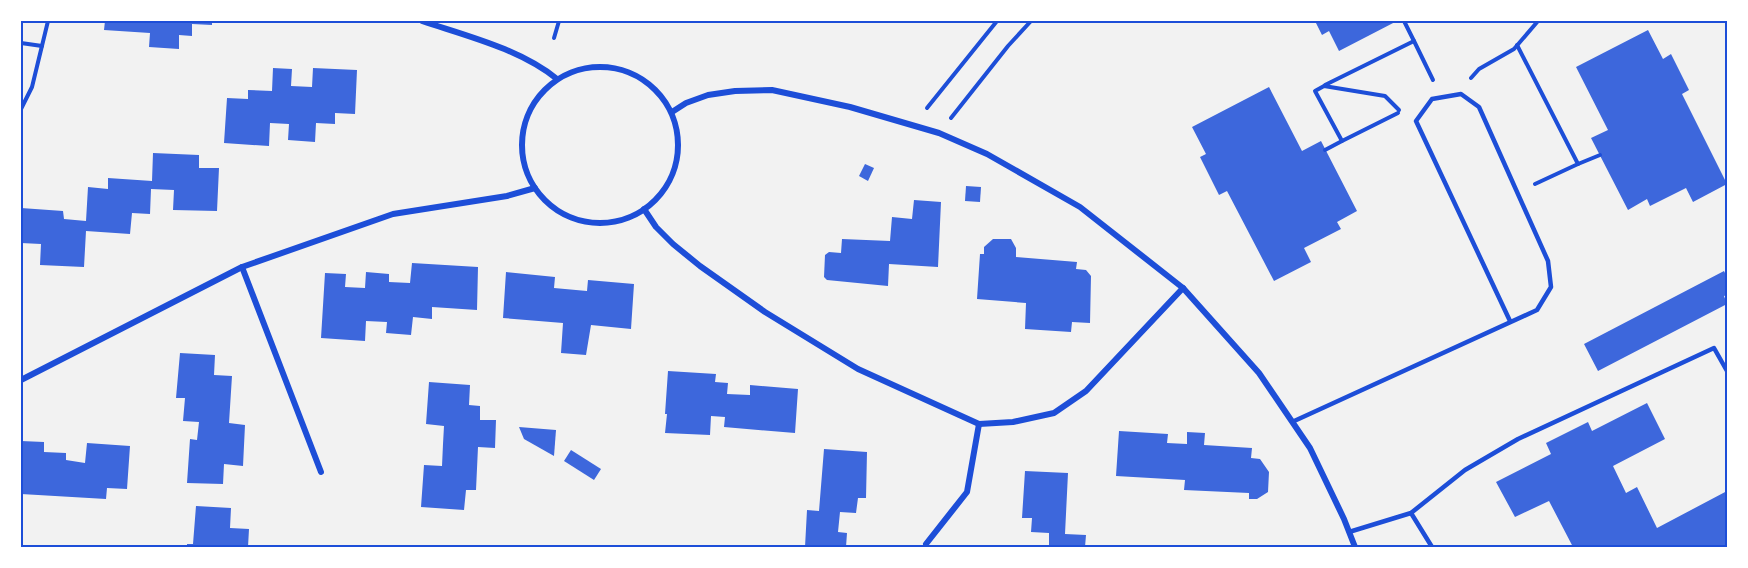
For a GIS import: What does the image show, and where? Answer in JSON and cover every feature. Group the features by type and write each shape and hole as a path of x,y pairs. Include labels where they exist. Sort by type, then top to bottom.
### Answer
{"street":[{"path":"422,21 515,54 545,69 557,79"},
{"path":"592,67 622,70 639,76 649,84 658,92 672,112 679,148 676,166 662,193 644,210 622,220 597,223 585,221 573,218 552,206 535,188 525,166 522,147 524,129 532,106 557,79 580,69 592,67"},
{"path":"672,112 686,103 708,95 735,91 772,90 850,107 939,133 987,154 1080,207 1183,288 1259,373 1310,448 1355,547"},
{"path":"21,380 242,267 393,213 507,196 535,188"},
{"path":"644,210 656,227 673,244 765,312 858,369 979,424 1013,422 1054,413 1086,391 1183,288"},
{"path":"242,267 321,472"},
{"path":"926,544 967,492 979,424"}],"lane":[{"path":"1292,422 1537,310 1551,286 1548,261 1479,107 1461,94 1432,99 1416,121 1510,321"},
{"path":"1349,532 1411,513 1464,470 1518,439 1714,348 1727,371"},
{"path":"1411,513 1432,547"}],"path":[{"path":"21,109 32,87 48,21"},
{"path":"554,38 559,21"},
{"path":"926,109 997,21"},
{"path":"951,118 1030,21"},
{"path":"1404,21 1442,97"},
{"path":"1461,94 1479,69 1516,45 1538,21"},
{"path":"1342,141 1315,91 1414,41"},
{"path":"21,44 42,46"},
{"path":"1516,45 1578,164"},
{"path":"1324,86 1385,96 1401,111 1325,150"},
{"path":"1517,192 1600,155"}],"building":[{"path":"105,21 212,21 212,25 192,24 192,36 179,35 179,49 149,47 150,33 104,30"},
{"path":"1315,21 1397,21 1339,51 1329,31 1322,35"},
{"path":"1648,30 1663,59 1671,54 1689,90 1682,94 1727,184 1693,202 1686,188 1650,206 1647,199 1628,210 1591,138 1608,130 1576,67"},
{"path":"273,68 292,69 291,86 312,87 313,68 357,70 355,114 335,113 335,124 316,123 315,142 288,140 289,124 270,123 269,146 224,143 227,98 248,99 248,90 272,91"},
{"path":"1269,87 1302,151 1321,141 1357,211 1337,222 1341,229 1304,248 1311,262 1274,281 1227,191 1219,195 1200,157 1206,154 1192,127"},
{"path":"153,153 199,155 199,168 219,168 217,211 173,210 174,190 151,189 150,214 132,213 130,234 86,231 84,267 40,265 41,244 21,243 21,208 63,211 64,219 86,221 88,187 108,189 108,178 152,181"},
{"path":"865,164 874,168 868,181 859,176"},
{"path":"966,186 981,187 980,202 965,201"},
{"path":"914,200 941,202 938,267 889,264 888,286 827,280 824,277 825,255 829,252 841,253 842,239 890,241 892,217 912,219"},
{"path":"993,239 1011,239 1016,248 1016,257 1077,262 1076,269 1086,270 1091,276 1090,323 1072,322 1071,332 1025,329 1026,303 977,299 980,254 984,254 984,247"},
{"path":"412,263 478,267 477,310 432,307 432,319 413,317 411,335 386,333 387,322 366,321 365,341 321,338 325,273 346,274 345,287 365,288 366,272 389,274 389,282 410,283"},
{"path":"1724,271 1727,277 1727,295 1724,296 1727,304 1598,371 1584,344"},
{"path":"506,272 555,277 554,288 587,291 588,280 634,284 631,329 591,325 586,355 561,353 563,323 503,318"},
{"path":"180,353 215,355 214,375 232,376 229,423 245,425 243,466 224,464 223,484 187,483 190,439 197,440 199,422 183,421 185,398 176,398"},
{"path":"668,371 716,374 715,382 728,383 727,394 750,395 750,385 798,389 795,433 724,427 725,417 711,416 710,435 665,433"},
{"path":"429,382 470,385 469,405 480,406 480,420 496,420 495,448 478,447 476,490 466,490 464,510 421,507 424,465 442,466 444,426 426,424"},
{"path":"1647,403 1665,439 1613,466 1626,493 1637,487 1657,528 1727,491 1727,547 1573,547 1549,501 1515,517 1496,482 1551,454 1546,443 1588,422 1592,431"},
{"path":"519,427 556,430 554,456 524,439"},
{"path":"1119,431 1168,434 1167,443 1187,444 1187,432 1205,433 1204,445 1252,448 1251,458 1260,459 1269,472 1268,492 1257,499 1249,499 1249,493 1184,490 1185,480 1116,476"},
{"path":"21,441 44,442 44,452 66,453 66,460 85,463 87,443 130,446 127,489 107,488 106,499 21,494"},
{"path":"824,449 867,452 866,498 858,498 856,513 840,512 838,532 847,533 846,547 805,547 807,510 819,511"},
{"path":"571,450 601,469 594,480 564,461"},
{"path":"1025,471 1068,473 1065,534 1086,535 1085,547 1049,547 1049,533 1031,532 1032,518 1022,518"},
{"path":"196,506 231,508 230,528 249,529 248,547 187,547 187,544 193,544"}]}
